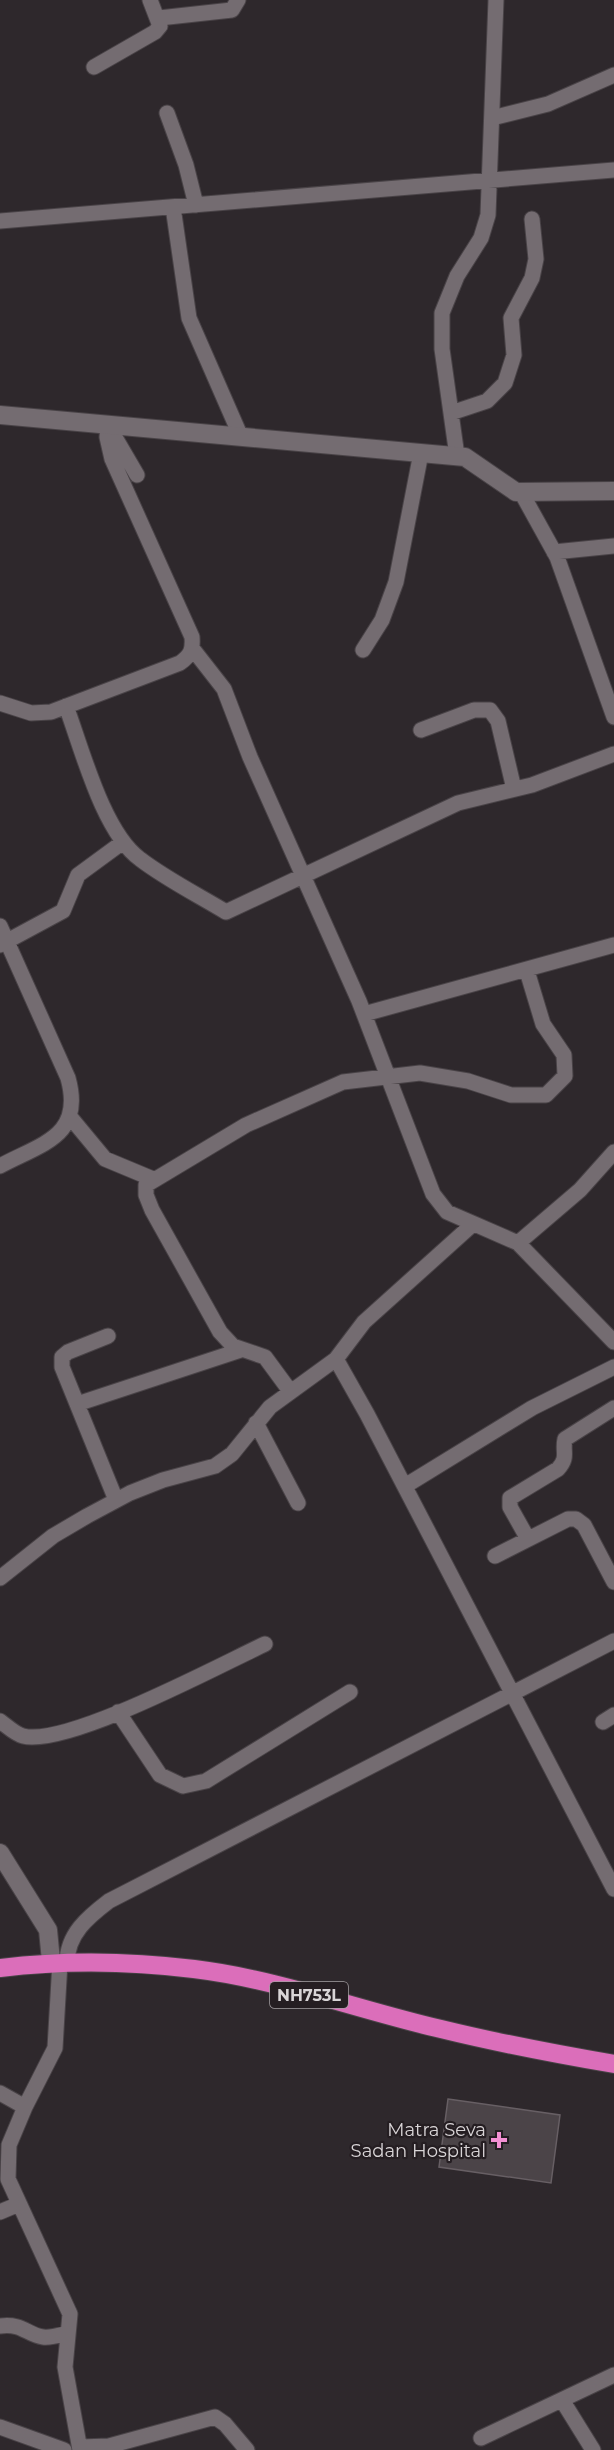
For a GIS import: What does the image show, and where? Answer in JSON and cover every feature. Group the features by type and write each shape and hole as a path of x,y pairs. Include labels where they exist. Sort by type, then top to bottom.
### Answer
{"highway":[{"name":"NH753L","path":"0,1968 59,1962 195,1969 269,1985 441,2030 548,2053 614,2064"}],"main road":[{"path":"0,415 457,456 465,457 516,492 614,491"},
{"path":"0,1853 48,1930 59,1962"}],"street":[{"path":"94,67 155,32 160,26 159,18 150,0"},
{"path":"159,18 232,10 238,0"},
{"path":"457,456 442,349 442,313 457,276 482,238 489,214 496,0"},
{"path":"492,118 548,104 614,75"},
{"path":"167,113 186,165 196,205"},
{"path":"0,221 614,170"},
{"path":"173,207 189,318 241,437"},
{"path":"451,413 487,401 505,383 514,355 511,318 532,278 536,259 532,219"},
{"path":"108,425 137,475"},
{"path":"0,703 9,707 42,713 180,663 189,656 192,637 112,459 107,437 108,425"},
{"path":"363,650 382,620 396,582 422,453"},
{"path":"521,492 554,552 614,717"},
{"path":"554,552 614,546"},
{"path":"192,648 224,689 250,757 364,1014 433,1194 447,1212 518,1243 614,1342"},
{"path":"66,706 110,823 123,842 138,858 226,912 458,803 514,789 614,754"},
{"path":"421,730 474,710 490,710 498,721 514,789"},
{"path":"4,943 63,911 78,875 123,842"},
{"path":"0,926 4,943 68,1078 74,1100 71,1118 60,1134 0,1166"},
{"path":"364,1014 527,971 614,945"},
{"path":"290,1391 265,1356 241,1350 226,1341 152,1210 146,1196 146,1185 277,1109 343,1082 420,1073 468,1081 511,1095 546,1095 565,1076 564,1055 543,1024 527,971"},
{"path":"71,1118 105,1159 153,1179"},
{"path":"518,1243 580,1190 614,1152"},
{"path":"0,1578 53,1536 116,1500 163,1480 215,1466 232,1454 270,1407 336,1359 364,1322 473,1224"},
{"path":"108,1336 68,1352 62,1357 62,1367 116,1500"},
{"path":"77,1404 241,1350"},
{"path":"336,1359 405,1486 614,1889"},
{"path":"405,1486 532,1408 614,1367"},
{"path":"528,1539 510,1507 510,1498 564,1462 567,1453 564,1445 570,1434 613,1413"},
{"path":"256,1423 298,1503"},
{"path":"495,1556 568,1519 576,1519 584,1525 614,1582"},
{"path":"247,2450 225,2424 215,2417 109,2446 80,2448 65,2367 70,2314 8,2179 9,2145 25,2107 55,2048 59,1962 67,1952 82,1923 109,1902 614,1641"},
{"path":"0,1721 22,1736 41,1737 80,1729 265,1644"},
{"path":"118,1712 160,1775 183,1786 206,1781 351,1692"},
{"path":"0,2093 25,2107"},
{"path":"0,2212 19,2204"},
{"path":"0,2326 22,2327 47,2337 68,2333"},
{"path":"481,2438 614,2375"},
{"path":"562,2400 593,2450"},
{"path":"0,2427 64,2450"}],"building":[{"path":"448,2099 560,2115 551,2183 439,2167"}],"place":[{"name":"Matra Seva Sadan Hospital","path":"499,2140"}]}
